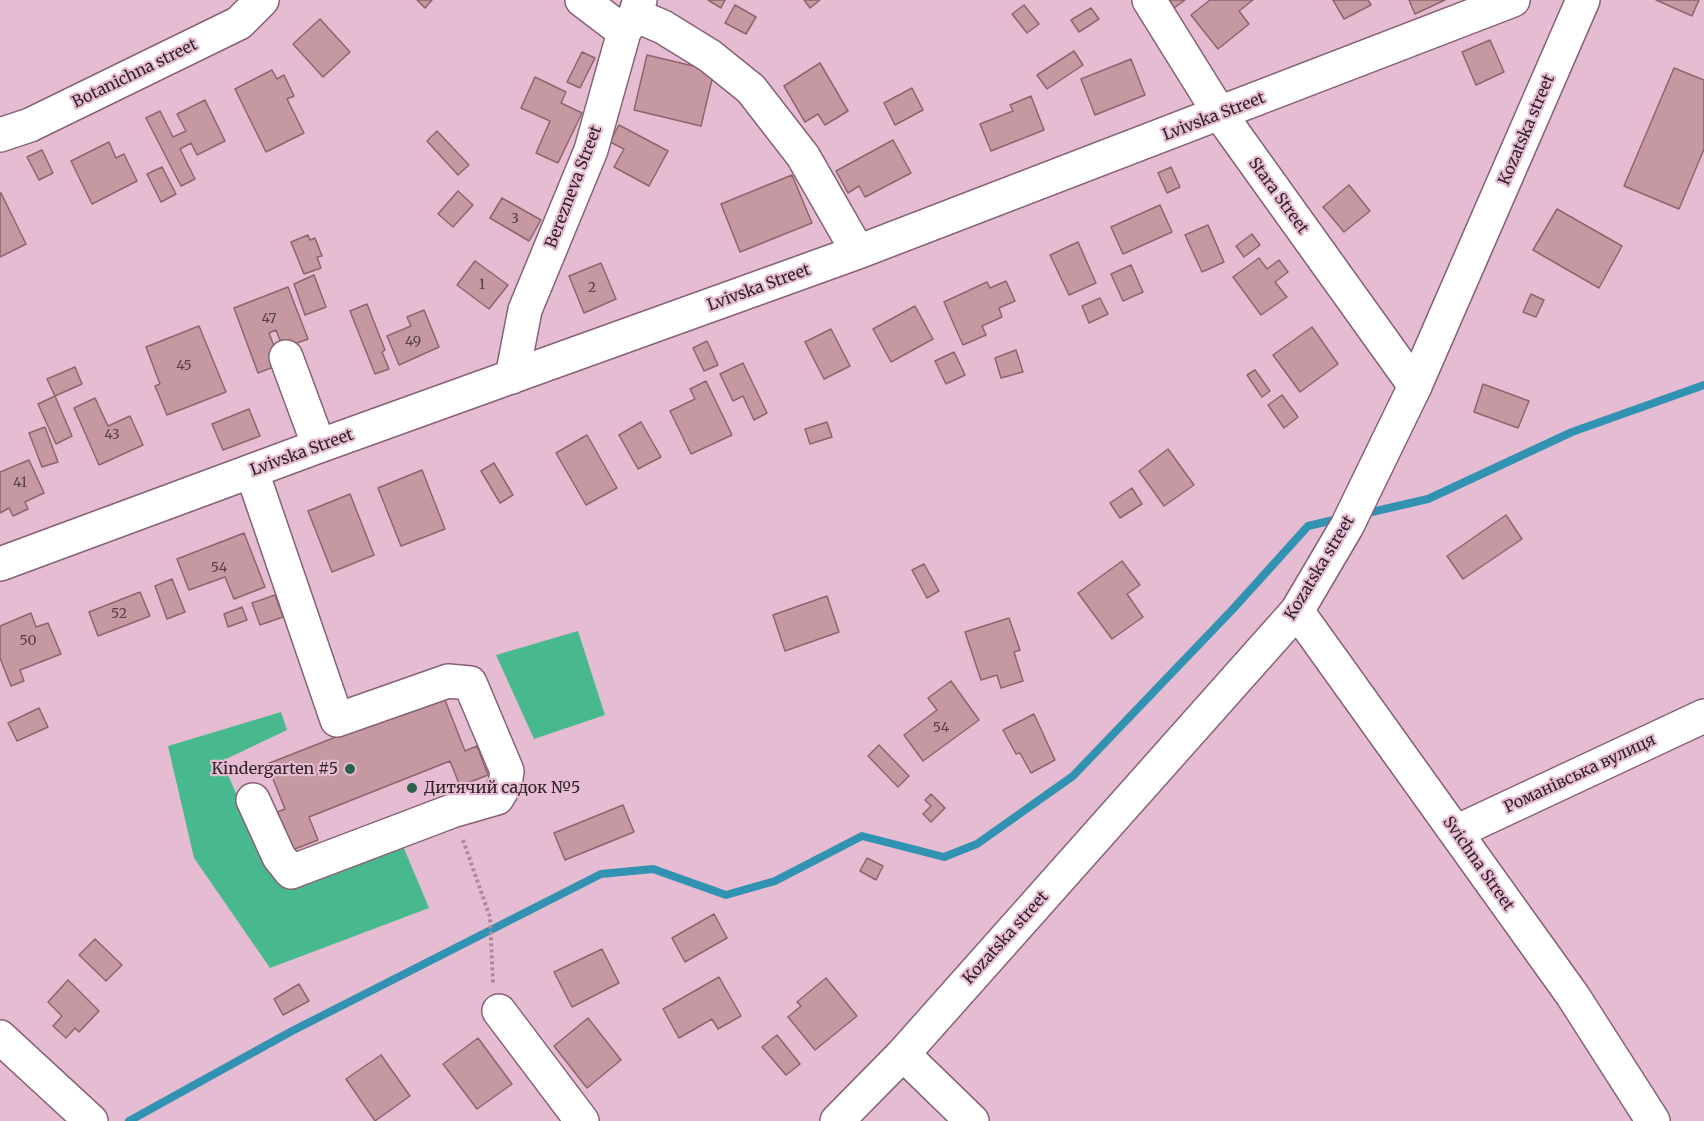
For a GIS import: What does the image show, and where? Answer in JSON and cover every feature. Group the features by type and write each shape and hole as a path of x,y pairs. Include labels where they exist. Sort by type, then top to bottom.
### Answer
{"street":[{"name":"Botanichna street","path":"0,135 30,125 239,23 262,0"},
{"path":"582,0 663,27 710,56 751,88 803,156 858,252"},
{"name":"Stara Street","path":"1149,0 1220,114 1415,386"},
{"name":"Lvivska Street","path":"0,564 319,446 858,252 1513,0"},
{"name":"Kozatska street","path":"837,1121 903,1054 1297,611 1347,526 1415,386 1583,0"},
{"name":"Berezneva Street","path":"512,376 525,310 591,150 633,16"},
{"path":"286,357 319,446"},
{"path":"252,472 337,720 448,681 470,683 507,771 505,785 497,798 452,811 291,872 279,857 253,800"},
{"name":"Svichna Street","path":"1297,611 1573,996 1653,1121"},
{"name":"Романівська вулиця","path":"1456,832 1704,716"},
{"path":"500,1011 582,1121"},
{"path":"0,1037 90,1118"},
{"path":"903,1054 972,1121"}],"path":[{"path":"452,811 490,917 491,950"}],"green space":[{"path":"578,631 605,715 534,739 496,655"},
{"path":"281,712 287,730 222,761 268,867 403,846 429,908 270,968 194,858 168,746"}],"building":[{"path":"417,0 432,0 425,8"},
{"path":"708,0 725,0 721,8"},
{"path":"804,0 820,0 810,8"},
{"path":"1169,0 1185,0 1174,8"},
{"path":"1210,0 1253,0 1239,11 1249,24 1218,49 1191,15"},
{"path":"1333,0 1368,0 1371,5 1344,19"},
{"path":"1409,0 1445,0 1415,14"},
{"path":"1656,0 1699,0 1692,16"},
{"path":"735,5 756,17 746,34 725,23"},
{"path":"1024,5 1039,24 1027,33 1012,14"},
{"path":"1091,8 1099,19 1079,32 1071,20"},
{"path":"320,19 350,52 323,77 293,44"},
{"path":"1490,40 1504,72 1476,85 1462,52"},
{"path":"1074,51 1083,65 1047,89 1037,75"},
{"path":"582,52 595,58 580,88 567,82"},
{"path":"647,55 714,71 701,126 634,110"},
{"path":"1131,59 1145,95 1095,115 1081,79"},
{"path":"820,63 848,111 825,125 818,114 805,122 784,86"},
{"path":"1674,68 1704,80 1704,149 1679,209 1624,186"},
{"path":"272,70 277,79 284,75 294,96 287,99 304,133 266,152 235,89"},
{"path":"535,77 566,92 561,103 582,113 558,163 536,153 550,121 521,108"},
{"path":"912,88 923,110 895,125 884,103"},
{"path":"1031,96 1044,130 991,151 980,124 1013,111 1010,105"},
{"path":"205,100 225,141 197,155 191,143 180,149 195,179 181,186 146,118 160,111 173,137 186,131 177,114"},
{"path":"619,125 668,151 649,186 614,167 624,149 610,142"},
{"path":"437,131 469,165 458,175 427,141"},
{"path":"893,140 911,173 865,197 859,186 848,193 836,171"},
{"path":"109,142 116,158 124,154 137,181 92,204 71,161"},
{"path":"42,150 53,173 39,180 27,157"},
{"path":"162,167 176,194 161,202 147,174"},
{"path":"1171,167 1180,187 1167,193 1158,173"},
{"path":"792,175 812,223 740,252 721,204"},
{"path":"1349,185 1370,211 1344,232 1323,207"},
{"path":"458,191 473,205 453,227 438,214"},
{"path":"0,193 26,244 0,257"},
{"path":"502,198 541,220 529,241 490,218"},
{"path":"1160,205 1172,232 1123,254 1111,227"},
{"path":"1557,209 1622,246 1599,288 1533,250"},
{"path":"1208,225 1224,262 1202,272 1185,235"},
{"path":"1252,234 1260,245 1244,257 1236,246"},
{"path":"308,235 310,240 315,238 322,256 317,257 321,268 304,274 291,242"},
{"path":"1078,242 1096,283 1069,295 1050,255"},
{"path":"1259,258 1267,269 1279,260 1288,272 1275,282 1287,297 1261,315 1233,277"},
{"path":"475,261 508,285 489,309 457,285"},
{"path":"601,263 616,299 584,313 569,276"},
{"path":"1131,265 1143,292 1123,301 1111,274"},
{"path":"314,275 326,307 305,315 294,284"},
{"path":"1006,281 1015,301 999,308 1002,317 982,326 986,335 963,345 944,302 987,282 990,288"},
{"path":"288,287 308,339 283,348 276,330 269,333 281,364 258,373 234,308"},
{"path":"1531,294 1544,300 1536,317 1523,312"},
{"path":"1100,298 1108,314 1089,323 1082,306"},
{"path":"367,304 385,350 382,352 389,369 375,374 350,311"},
{"path":"915,306 933,339 891,362 873,329"},
{"path":"424,310 439,347 399,365 387,336 411,326 407,317"},
{"path":"199,326 226,392 167,415 155,386 160,384 146,347"},
{"path":"1312,327 1338,364 1300,392 1273,355"},
{"path":"831,329 850,366 824,379 805,342"},
{"path":"707,341 718,365 704,371 693,348"},
{"path":"1016,350 1023,372 1001,378 995,358"},
{"path":"954,352 965,375 946,384 935,361"},
{"path":"743,363 767,413 754,420 743,396 733,401 720,374"},
{"path":"75,367 82,384 55,396 47,379"},
{"path":"1255,370 1270,391 1262,397 1247,375"},
{"path":"706,381 732,435 691,454 670,411 695,399 690,389"},
{"path":"1483,384 1529,401 1518,428 1474,412"},
{"path":"1282,395 1298,417 1284,428 1268,405"},
{"path":"55,396 72,436 56,444 38,404"},
{"path":"95,398 108,426 130,416 143,445 99,465 74,408"},
{"path":"249,409 260,436 223,450 212,424"},
{"path":"641,422 661,457 638,469 619,435"},
{"path":"827,422 832,437 810,444 805,429"},
{"path":"45,427 58,462 42,467 29,433"},
{"path":"587,435 617,488 586,505 556,453"},
{"path":"1168,449 1194,485 1164,506 1139,471"},
{"path":"29,460 44,493 25,502 28,509 13,516 9,508 0,513 0,472"},
{"path":"494,463 513,495 500,503 481,471"},
{"path":"422,470 445,529 401,546 378,488"},
{"path":"1132,488 1142,504 1120,518 1110,503"},
{"path":"350,494 374,555 332,572 308,511"},
{"path":"1506,515 1522,539 1463,579 1447,556"},
{"path":"244,533 265,587 234,599 225,577 189,590 177,559"},
{"path":"1122,561 1140,585 1127,594 1143,617 1112,639 1078,593"},
{"path":"924,564 939,591 927,598 912,570"},
{"path":"172,579 185,612 167,619 155,586"},
{"path":"140,592 150,616 98,636 89,612"},
{"path":"275,595 283,617 260,625 252,603"},
{"path":"827,596 839,632 785,651 773,615"},
{"path":"242,607 247,620 228,627 224,614"},
{"path":"31,613 36,627 48,623 61,654 20,670 24,681 11,686 0,658 0,626"},
{"path":"1009,618 1020,650 1014,652 1023,681 1001,688 997,675 981,680 965,632"},
{"path":"951,681 979,720 923,761 904,735 937,710 928,698"},
{"name":"Kindergarten #5","path":"443,695 465,751 477,746 488,775 460,786 450,761 309,817 318,840 285,853 270,815 285,809 267,764"},
{"path":"39,708 48,727 17,741 8,723"},
{"path":"1034,714 1055,760 1031,773 1020,753 1016,754 1003,730"},
{"path":"879,745 909,776 898,787 868,756"},
{"path":"931,794 945,808 931,822 923,814 931,806 925,800"},
{"path":"623,805 634,832 565,860 554,833"},
{"path":"867,858 883,866 876,880 860,871"},
{"path":"714,914 727,938 685,962 672,938"},
{"path":"95,939 122,965 106,981 79,955"},
{"path":"602,949 619,983 572,1007 554,972"},
{"path":"719,977 741,1016 718,1029 712,1019 679,1038 663,1009"},
{"path":"826,978 857,1016 815,1050 788,1017 801,1006 797,1002"},
{"path":"68,980 99,1011 79,1032 75,1028 66,1038 53,1026 62,1016 48,1002"},
{"path":"299,984 309,1001 283,1015 274,999"},
{"path":"588,1018 621,1060 587,1088 554,1046"},
{"path":"777,1035 800,1064 786,1075 762,1047"},
{"path":"478,1038 512,1084 477,1109 443,1064"},
{"path":"381,1055 410,1096 375,1121 346,1079"}],"waterway":[{"path":"1363,514 1428,499 1572,432 1704,385"},
{"path":"129,1121 292,1031 601,874 653,869 726,895 775,881 862,836 944,857 977,844 1073,776 1233,609 1308,526 1342,518"}],"place":[{"name":"Kindergarten #5","path":"350,769"},
{"name":"Дитячий садок №5","path":"412,788"}]}
